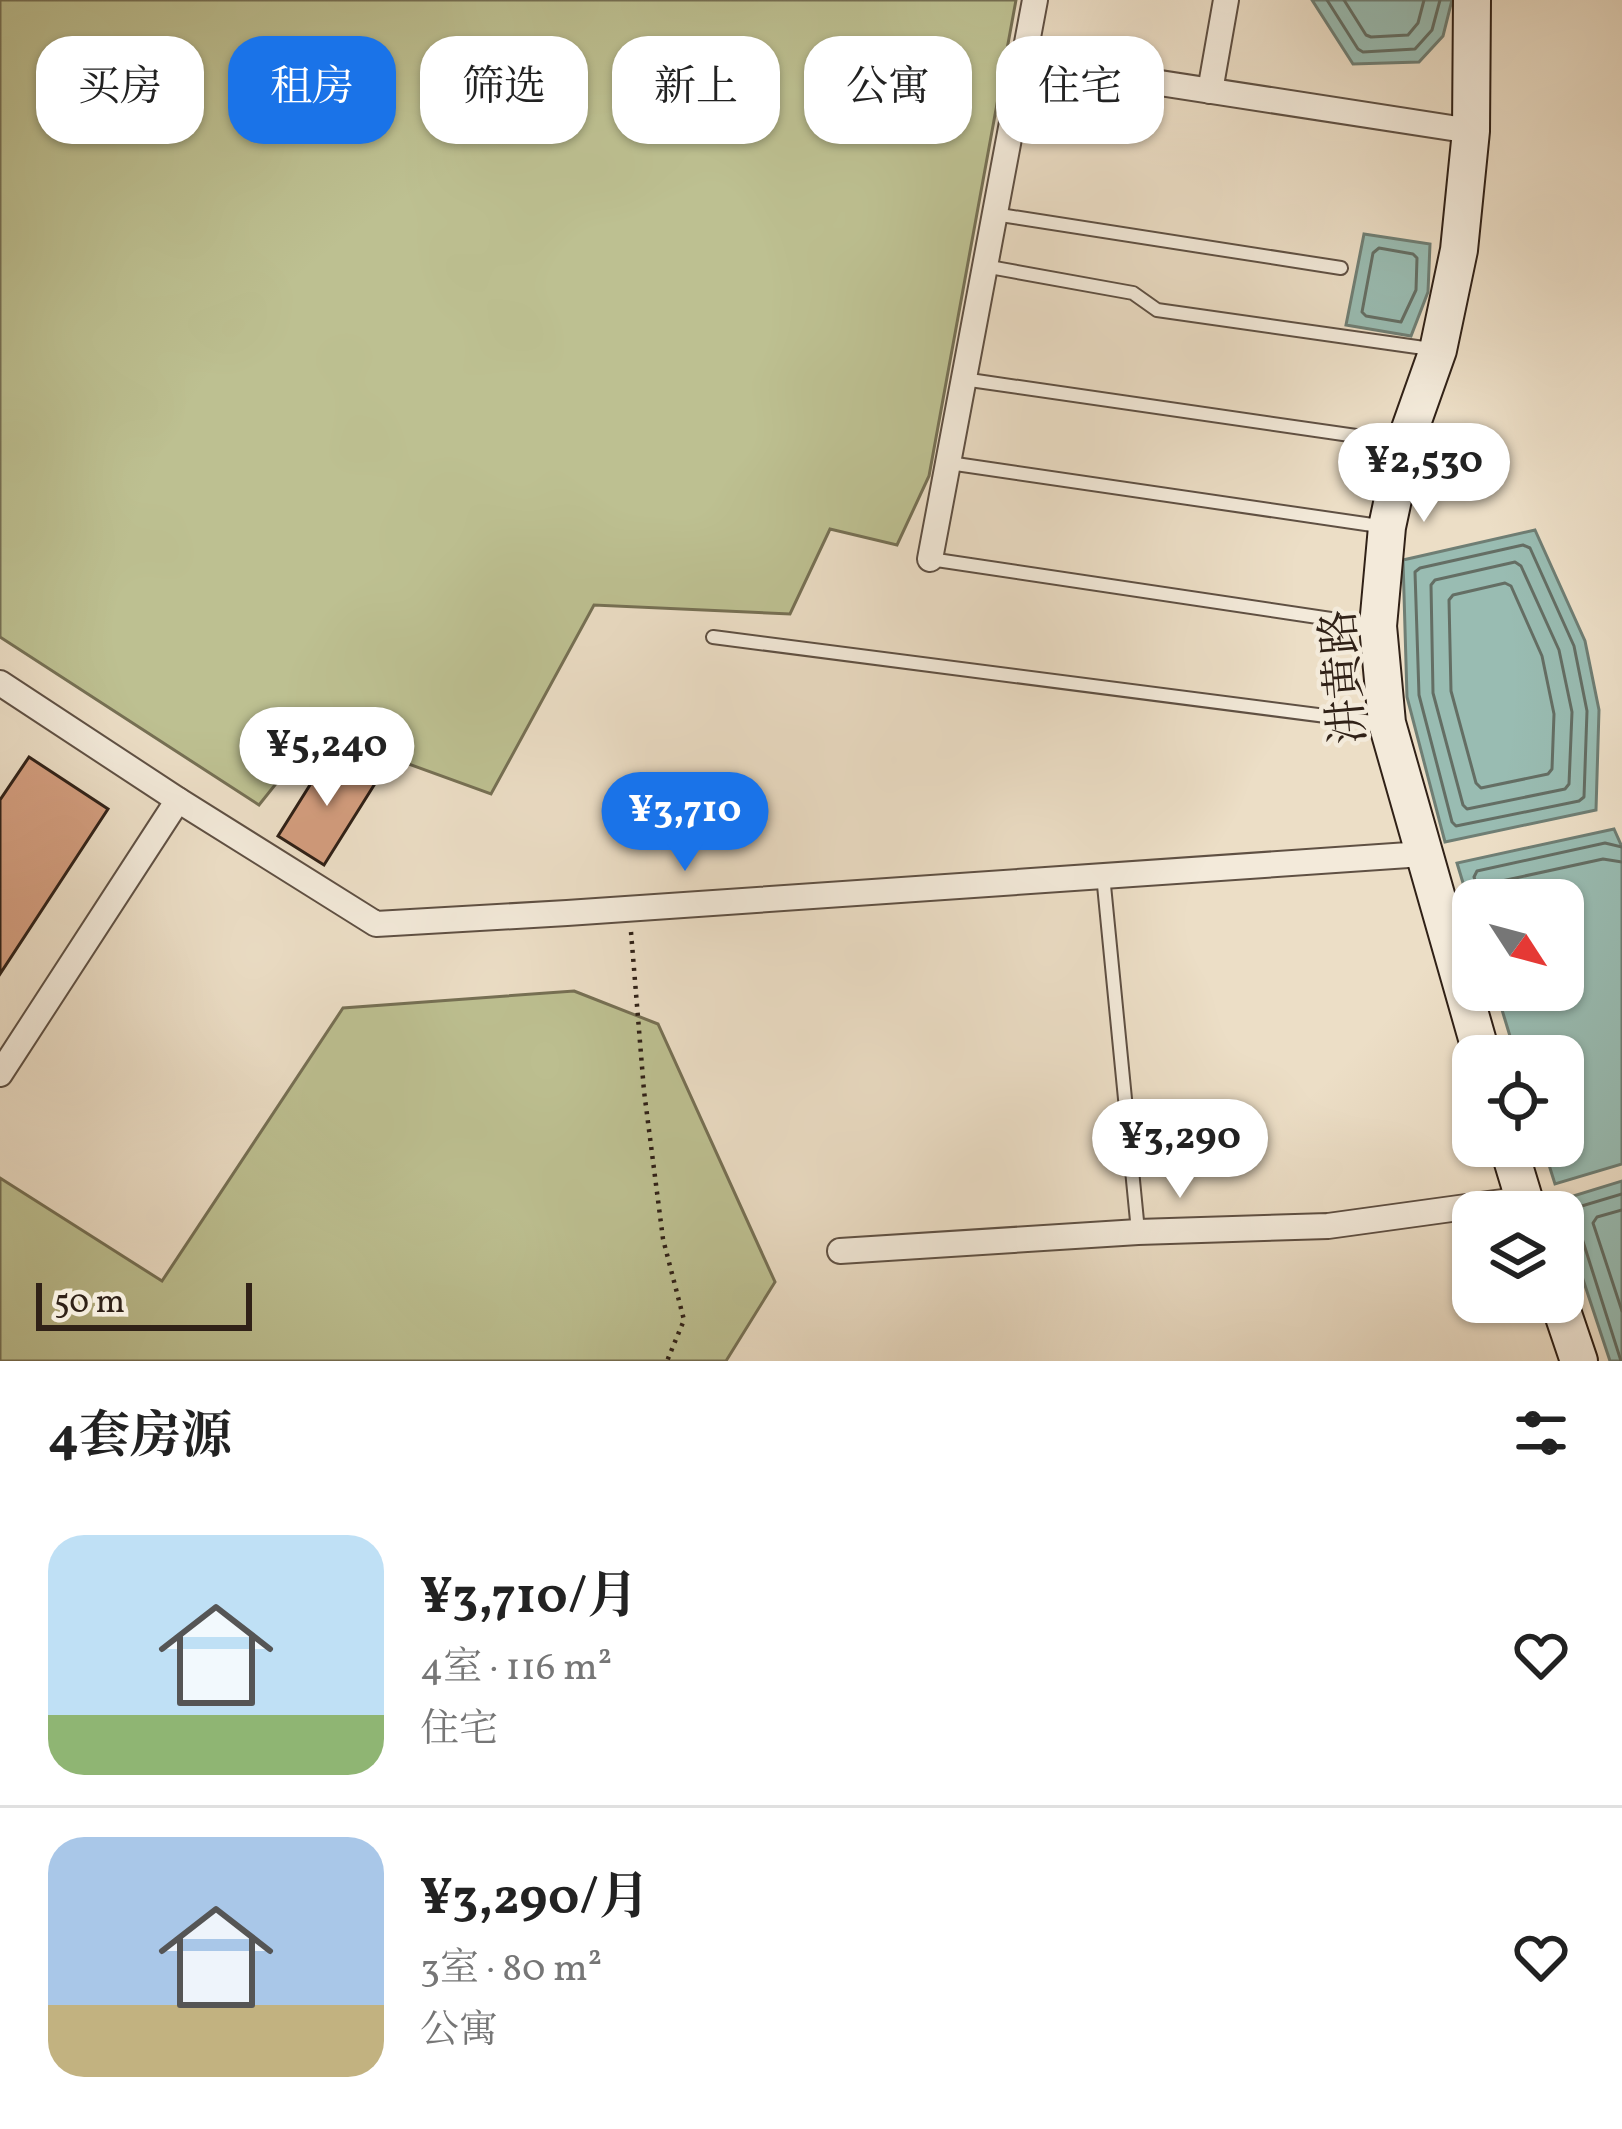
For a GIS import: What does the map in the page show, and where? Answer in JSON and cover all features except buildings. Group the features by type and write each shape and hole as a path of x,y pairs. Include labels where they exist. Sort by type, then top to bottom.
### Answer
{"main road":[{"name":"汫黄路","path":"1472,0 1471,131 1459,250 1438,350 1406,443 1387,527 1378,626 1388,724 1476,1035"},
{"path":"1565,1323 1579,1361"}],"street":[{"path":"1029,36 1035,0"},
{"path":"1210,91 1226,0"},
{"path":"1164,84 1471,131"},
{"path":"930,559 1008,144"},
{"path":"0,682 376,924 1424,854"},
{"path":"0,1074 178,800"},
{"path":"840,1251 1138,1232 1328,1226 1452,1213"}],"lane":[{"path":"994,214 1341,268"},
{"path":"984,266 1132,292 1157,310 1438,350"},
{"path":"963,379 1406,443"},
{"path":"947,463 1387,527"},
{"path":"930,559 1378,626"},
{"path":"713,637 1388,724"},
{"path":"1102,875 1138,1232"}],"path":[{"path":"629,908 644,1090 663,1239 684,1320 667,1361"}],"green space":[{"path":"0,0 1016,0 1009,36 996,36 996,109 929,476 897,545 830,529 790,614 594,605 491,794 318,731 259,805 0,637"},
{"path":"574,991 658,1024 775,1282 726,1361 0,1361 0,1178 162,1281 343,1008"}],"water":[{"path":"1312,0 1452,0 1443,36 1419,62 1353,64"},
{"path":"1364,234 1430,244 1428,292 1411,336 1346,325"},
{"path":"1535,530 1585,641 1599,710 1596,810 1445,842 1407,697 1403,560"},
{"path":"1614,829 1622,847 1622,1164 1555,1184 1550,1167 1584,1167 1584,1035 1510,1035 1502,1011 1584,1011 1584,879 1462,879 1457,863"},
{"path":"1622,1181 1622,1361 1610,1361 1584,1283 1584,1193"}]}
